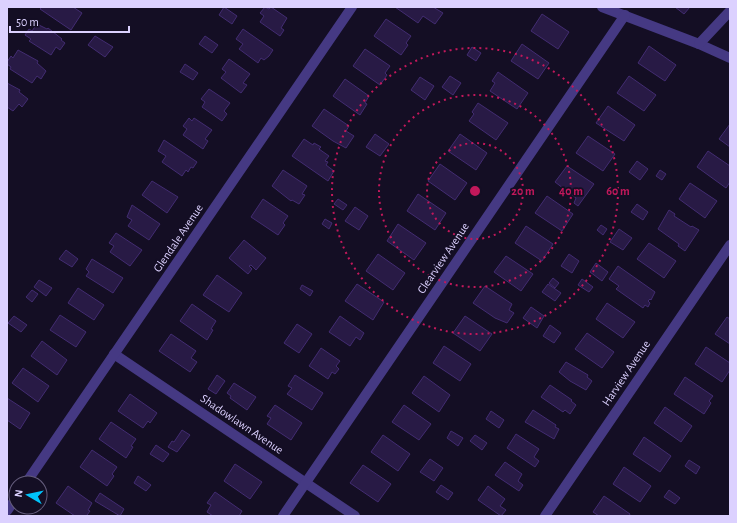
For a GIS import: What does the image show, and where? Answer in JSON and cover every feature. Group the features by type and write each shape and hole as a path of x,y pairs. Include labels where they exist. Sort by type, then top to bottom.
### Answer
{"street":[{"name":"Glendale Avenue","path":"31,475 352,7"},
{"path":"602,7 699,44 730,58"},
{"path":"699,44 730,11"},
{"name":"Clearview Avenue","path":"283,516 625,15"},
{"name":"Harview Avenue","path":"545,516 730,245"},
{"name":"Shadowlawn Avenue","path":"114,354 307,482 355,516"}],"building":[{"path":"42,7 73,7 82,13 71,30 40,9"},
{"path":"224,7 237,16 232,24 219,15"},
{"path":"265,7 269,9 271,7 287,18 281,28 284,30 280,36 260,22 264,16 260,13"},
{"path":"395,7 433,7 443,13 435,24 423,16 418,23"},
{"path":"675,7 690,7 684,14"},
{"path":"542,14 569,32 558,49 531,31"},
{"path":"386,19 411,36 406,43 408,45 401,55 374,36"},
{"path":"37,24 47,29 48,28 62,39 61,40 65,43 60,50 56,47 51,55 29,41 31,39 25,35 29,29 32,31"},
{"path":"243,29 273,50 269,56 264,60 261,58 258,63 239,49 243,44 236,39"},
{"path":"95,36 113,47 105,57 88,45"},
{"path":"205,36 218,45 212,53 199,44"},
{"path":"522,44 549,63 538,79 511,61"},
{"path":"649,46 676,65 665,81 638,63"},
{"path":"472,47 481,53 476,61 467,55"},
{"path":"365,49 390,66 385,73 387,75 380,85 353,66"},
{"path":"18,50 38,61 37,63 46,71 41,79 37,76 32,83 10,69 11,67 7,64 7,62 11,56 13,58"},
{"path":"229,59 250,74 243,83 247,85 241,93 221,78 226,72 222,69"},
{"path":"185,64 198,73 193,80 180,72"},
{"path":"498,72 528,93 517,109 490,91 495,83 492,81"},
{"path":"450,76 461,83 453,95 442,87"},
{"path":"629,76 656,95 644,111 617,93"},
{"path":"420,77 434,86 425,100 411,90"},
{"path":"345,79 369,96 365,103 367,104 360,115 333,96"},
{"path":"7,83 20,90 19,92 28,99 22,107 19,104 13,111 7,107"},
{"path":"209,89 230,103 224,111 227,114 222,121 202,107 205,102 201,99"},
{"path":"478,103 508,123 496,140 469,121 474,114 472,112"},
{"path":"608,106 635,125 624,141 596,123"},
{"path":"324,109 349,126 346,131 354,136 346,148 312,126"},
{"path":"189,118 192,121 194,118 212,130 205,139 208,141 203,149 183,135 187,129 183,126"},
{"path":"730,124 730,147 719,139"},
{"path":"375,134 389,144 380,156 366,147"},
{"path":"460,134 487,153 476,170 448,151"},
{"path":"588,136 615,154 603,171 576,153"},
{"path":"304,139 313,145 314,143 321,147 319,149 329,156 325,161 328,162 326,165 334,171 328,181 292,156"},
{"path":"164,140 197,162 193,168 191,167 188,172 186,170 182,176 162,162 166,156 158,151"},
{"path":"708,151 730,166 730,182 726,188 697,167"},
{"path":"637,161 648,169 640,180 629,172"},
{"path":"440,164 467,183 455,200 428,181"},
{"path":"567,166 594,184 578,206 574,203 576,198 555,182"},
{"path":"283,170 307,186 302,194 305,195 299,204 292,200 291,201 272,186"},
{"path":"660,170 666,174 662,180 656,176"},
{"path":"152,181 178,197 167,213 142,195"},
{"path":"690,183 717,201 705,218 679,199"},
{"path":"418,194 446,213 435,230 407,211"},
{"path":"547,196 573,214 562,231 535,213"},
{"path":"263,199 288,216 283,223 285,225 278,235 251,217"},
{"path":"338,199 347,205 343,210 334,204"},
{"path":"637,204 648,212 643,220 631,212"},
{"path":"132,205 160,224 149,240 128,226 132,220 127,217"},
{"path":"355,207 368,216 359,230 345,221"},
{"path":"669,210 675,214 674,216 691,227 692,226 699,230 685,251 678,246 679,244 658,229"},
{"path":"325,219 332,223 329,229 322,224"},
{"path":"398,224 426,243 414,260 387,241"},
{"path":"601,225 607,229 603,235 597,230"},
{"path":"526,226 553,244 542,261 515,243"},
{"path":"619,229 632,238 623,250 610,242"},
{"path":"116,233 142,250 130,266 110,252 114,246 109,243"},
{"path":"244,240 266,258 256,270 251,265 249,266 252,269 248,274 229,258"},
{"path":"649,243 676,261 664,278 637,259"},
{"path":"66,250 78,259 72,267 59,259"},
{"path":"378,254 405,273 393,290 366,271"},
{"path":"569,254 579,261 572,273 561,266"},
{"path":"506,256 533,274 521,291 494,272"},
{"path":"92,259 123,278 113,293 86,276 89,272 86,269"},
{"path":"596,263 608,272 602,281 590,272"},
{"path":"618,266 655,292 651,300 650,299 648,301 650,303 648,307 645,305 643,308 616,289 619,286 609,279"},
{"path":"217,275 242,293 229,312 203,295"},
{"path":"553,278 559,283 555,288 549,283"},
{"path":"582,279 593,287 589,292 578,285"},
{"path":"39,280 52,288 46,296 34,287"},
{"path":"357,284 384,302 373,320 345,301"},
{"path":"548,284 561,293 555,301 542,292"},
{"path":"302,285 313,291 310,296 300,289"},
{"path":"485,286 512,304 509,310 514,313 507,323 495,318 473,303"},
{"path":"78,288 104,305 94,320 68,303"},
{"path":"32,290 38,294 32,302 26,297"},
{"path":"607,303 635,322 623,338 596,319"},
{"path":"192,304 216,321 207,340 180,321"},
{"path":"531,307 544,316 537,328 523,318"},
{"path":"60,315 86,332 76,347 50,330"},
{"path":"14,316 27,325 21,332 8,323"},
{"path":"340,316 364,333 360,340 356,337 350,346 329,332"},
{"path":"465,316 492,334 480,351 453,333"},
{"path":"727,317 730,319 730,344 715,334"},
{"path":"297,324 312,334 299,353 284,343"},
{"path":"550,325 561,333 554,343 543,336"},
{"path":"587,333 614,352 602,368 575,349"},
{"path":"171,334 196,351 191,358 197,362 190,372 159,351"},
{"path":"42,341 67,360 57,375 31,356"},
{"path":"444,346 471,364 460,381 433,363"},
{"path":"706,347 730,363 730,370 722,382 695,364"},
{"path":"321,348 340,361 336,366 339,369 335,374 332,372 328,379 309,366"},
{"path":"566,362 588,375 587,377 592,381 586,390 570,381 559,372"},
{"path":"23,368 49,386 38,402 12,383"},
{"path":"217,375 225,381 216,394 208,389"},
{"path":"295,375 323,393 312,410 287,394 292,388 288,386"},
{"path":"424,376 450,395 439,412 412,393"},
{"path":"685,377 713,396 709,401 711,403 704,414 674,394"},
{"path":"234,383 256,397 247,410 230,398 231,396 227,393"},
{"path":"550,385 572,400 571,401 576,405 570,414 565,410 563,412 541,397"},
{"path":"130,394 157,413 150,423 148,421 143,428 118,411"},
{"path":"7,398 30,413 20,429 7,420"},
{"path":"275,405 302,423 291,440 267,424 271,418 267,416"},
{"path":"404,405 431,424 419,440 392,422"},
{"path":"665,407 692,426 681,442 654,423"},
{"path":"533,410 556,425 555,427 559,429 554,439 525,422"},
{"path":"491,411 504,420 499,428 486,419"},
{"path":"111,422 136,439 126,458 99,439"},
{"path":"182,430 190,435 177,452 168,447 172,441 174,442"},
{"path":"451,431 463,438 458,446 447,438"},
{"path":"516,434 539,449 534,457 539,461 535,467 507,448"},
{"path":"383,435 410,454 398,471 371,452"},
{"path":"475,435 487,443 482,450 470,441"},
{"path":"644,437 671,456 660,472 633,454"},
{"path":"156,445 169,454 163,462 150,454"},
{"path":"92,450 117,467 112,474 114,476 107,486 80,467"},
{"path":"430,459 443,468 434,481 420,472"},
{"path":"689,460 700,467 696,474 685,466"},
{"path":"505,462 522,474 518,481 523,485 519,491 495,475"},
{"path":"235,464 262,482 250,499 224,481"},
{"path":"363,465 391,484 378,502 350,483"},
{"path":"624,467 651,486 640,502 613,484"},
{"path":"138,476 151,485 146,491 134,483"},
{"path":"441,485 453,493 448,500 436,492"},
{"path":"68,486 92,503 88,510 90,511 87,515 89,516 75,516 56,503"},
{"path":"488,486 505,499 500,506 506,510 501,516 478,500"},
{"path":"669,490 680,498 675,504 664,497"},
{"path":"215,492 242,511 239,516 213,516 207,512 211,505 207,503"},
{"path":"100,493 124,509 120,516 95,501"},
{"path":"604,496 630,514 629,516 599,516 593,512"}]}
